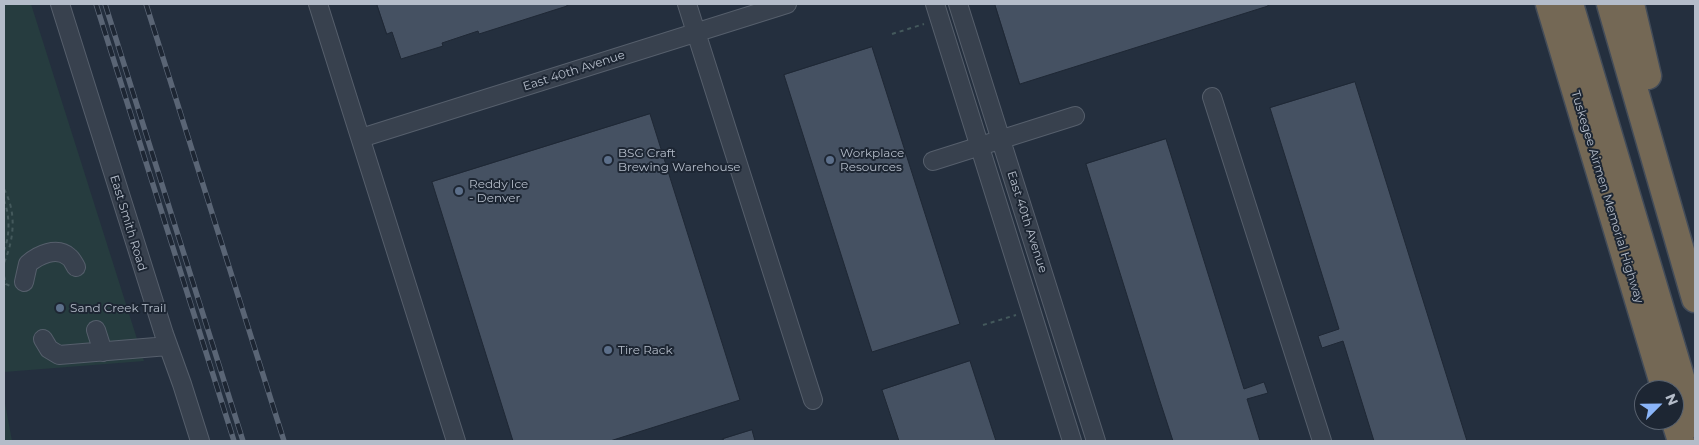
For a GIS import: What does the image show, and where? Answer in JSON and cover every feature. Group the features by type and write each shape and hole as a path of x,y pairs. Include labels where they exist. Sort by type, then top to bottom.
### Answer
{"highway":[{"name":"Tuskegee Airmen Memorial Highway","path":"1549,4 1662,380"},
{"path":"1570,4 1695,424"},
{"path":"1586,4 1652,222 1695,374"},
{"path":"1610,4 1695,299"},
{"path":"1631,4 1650,86 1695,243"}],"street":[{"name":"East Smith Road","path":"60,4 200,441"},
{"path":"318,4 456,441"},
{"path":"687,4 813,400"},
{"name":"East 40th Avenue","path":"361,138 788,4"},
{"name":"East 40th Avenue","path":"935,4 1072,441"},
{"name":"East 40th Avenue","path":"956,4 964,23 1096,441"},
{"path":"1212,97 1322,441"},
{"path":"933,161 1075,116"},
{"path":"24,282 28,264 36,257 59,252 69,256 76,267"},
{"path":"96,330 103,352"},
{"path":"43,339 49,350 59,355 168,346"}],"path":[{"path":"892,34 924,24"},
{"path":"4,189 10,204 13,232 9,252 4,263"},
{"path":"4,200 9,220 4,252"},
{"path":"983,325 1016,315"}],"green space":[{"path":"4,4 31,4 144,361 4,372"},
{"path":"4,398 12,441 4,441"}],"building":[{"path":"377,4 567,4 567,6 479,34 478,31 442,43 443,46 401,59 392,32 387,34"},
{"path":"995,4 1268,4 1268,6 1020,84"},
{"path":"872,47 960,324 872,352 784,75"},
{"path":"1355,82 1467,441 1374,441 1343,341 1322,348 1318,336 1339,329 1270,108"},
{"path":"650,114 740,400 610,441 513,441 432,182"},
{"path":"1166,139 1244,389 1264,382 1268,393 1247,399 1260,441 1173,441 1086,164"},
{"path":"970,361 996,441 899,441 882,390"},
{"path":"752,430 755,441 724,441 723,439"}],"railway":[{"path":"96,4 234,441"},
{"path":"105,4 243,441"},
{"path":"146,4 284,441"}],"place":[{"name":"BSG Craft Brewing Warehouse","path":"608,160"},
{"name":"Workplace Resources","path":"830,160"},
{"name":"Reddy Ice - Denver","path":"459,191"},
{"name":"Sand Creek Trail","path":"60,308"},
{"name":"Tire Rack","path":"608,350"}]}
